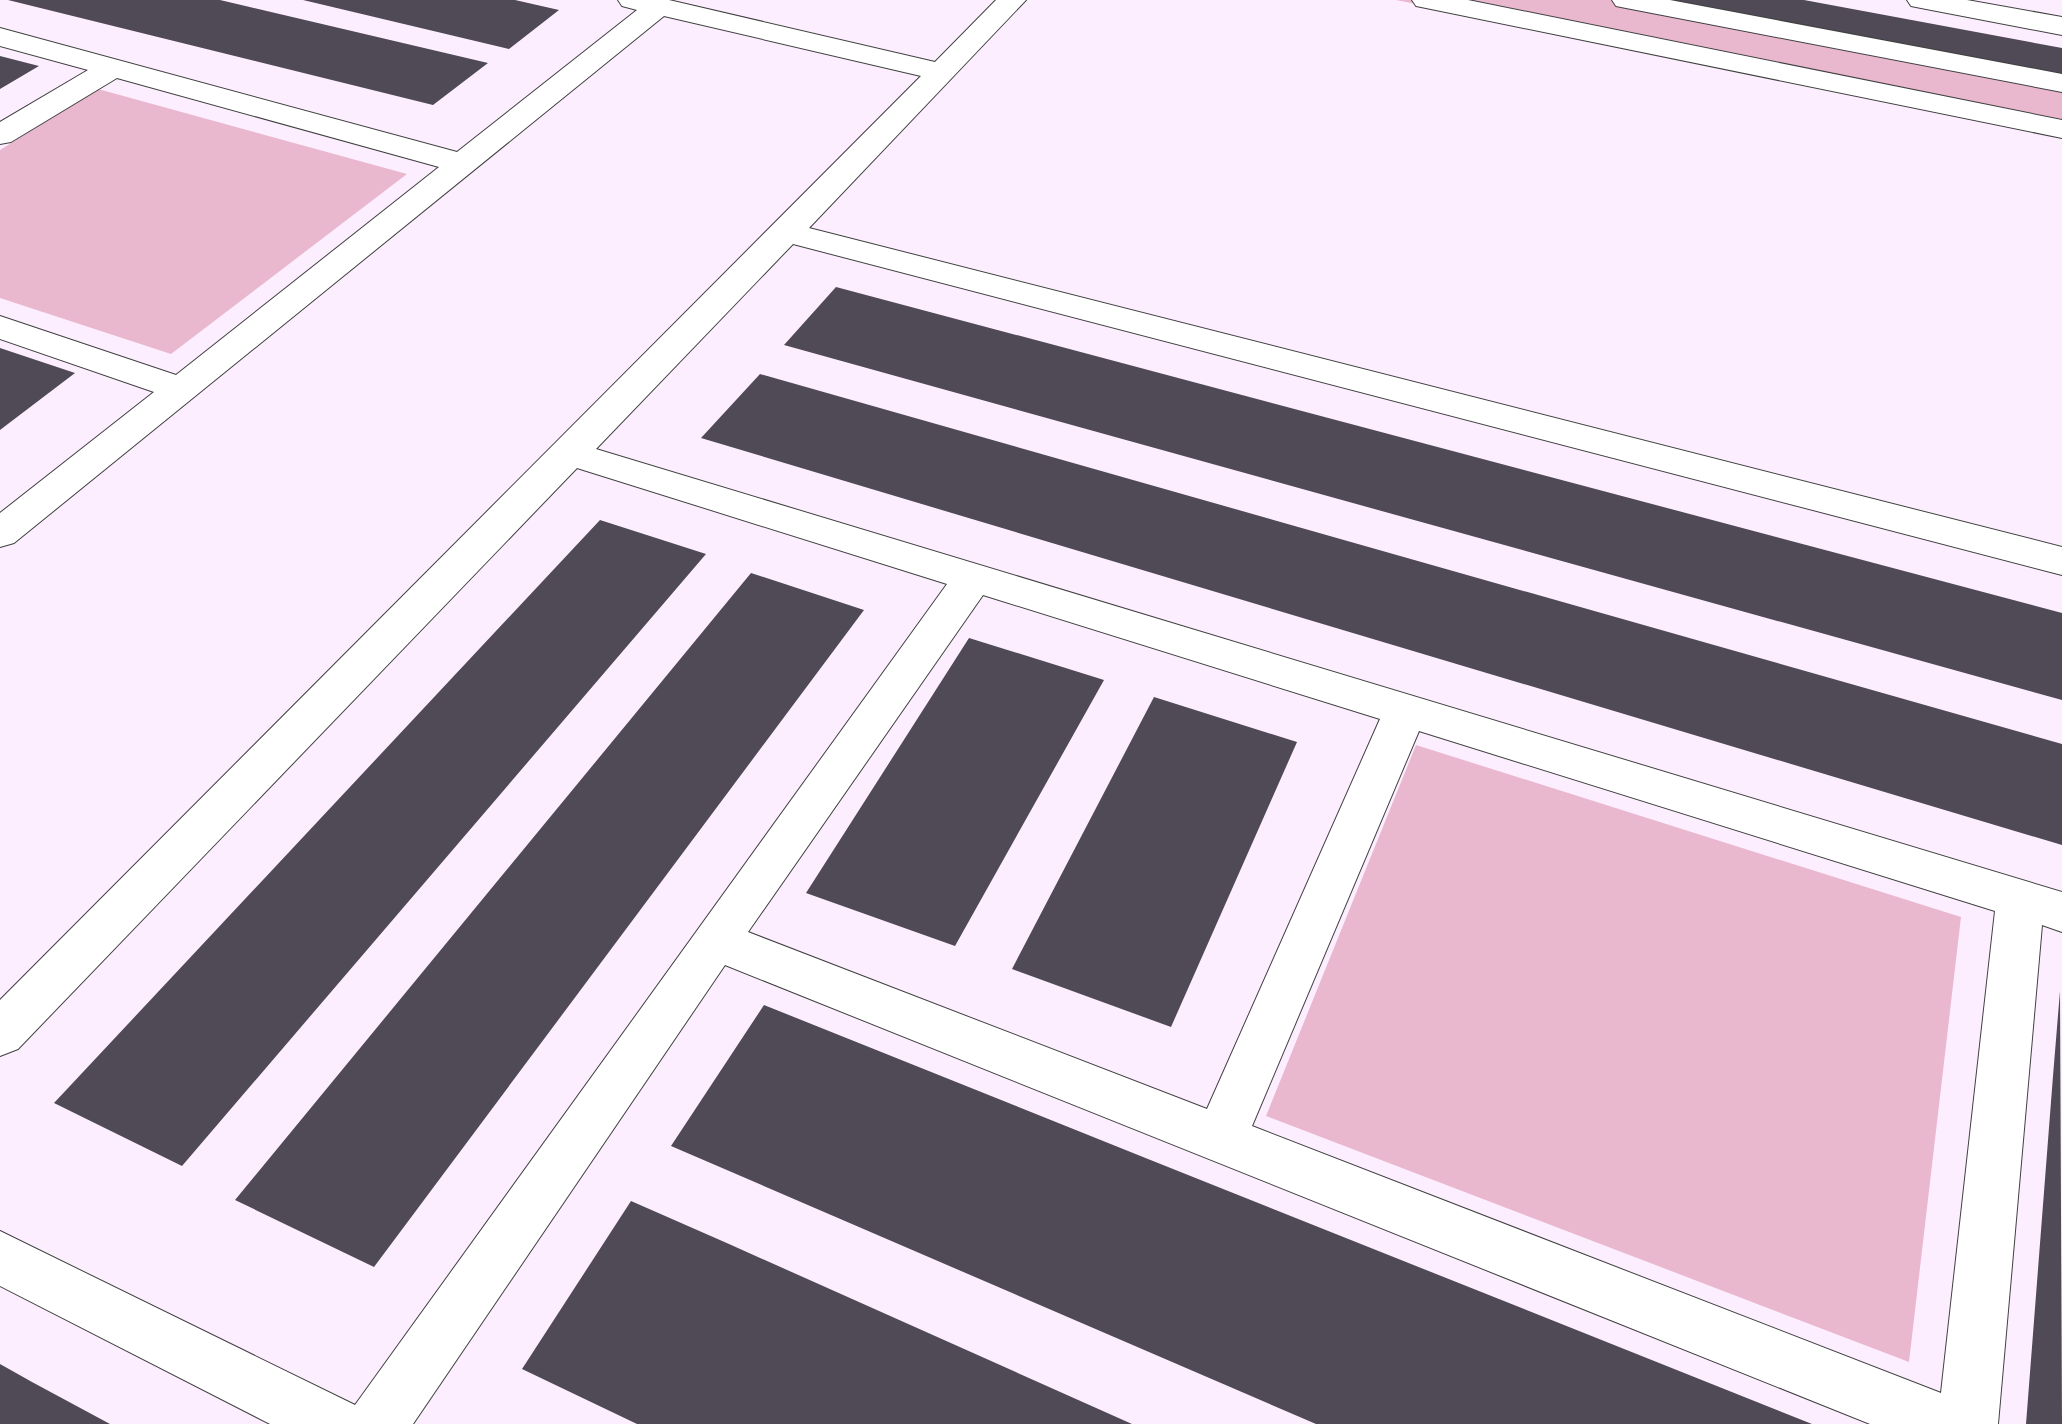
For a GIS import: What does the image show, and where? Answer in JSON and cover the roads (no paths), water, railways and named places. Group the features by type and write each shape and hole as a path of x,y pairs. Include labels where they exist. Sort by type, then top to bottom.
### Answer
{"street":[{"path":"0,1034 1012,0"},
{"path":"1426,0 2062,129"},
{"path":"1626,0 2062,83"},
{"path":"1921,0 2062,26"},
{"path":"0,534 179,388 465,164 645,3 942,72"},
{"path":"1754,67 1762,26"},
{"path":"0,37 465,164"},
{"path":"0,135 113,68"},
{"path":"786,232 2062,561"},
{"path":"0,327 179,388"},
{"path":"569,453 2041,906 1968,1424"},
{"path":"377,1424 715,940 973,578"},
{"path":"1220,1139 1405,711"},
{"path":"715,940 1945,1424"},
{"path":"0,1257 333,1424"}]}
